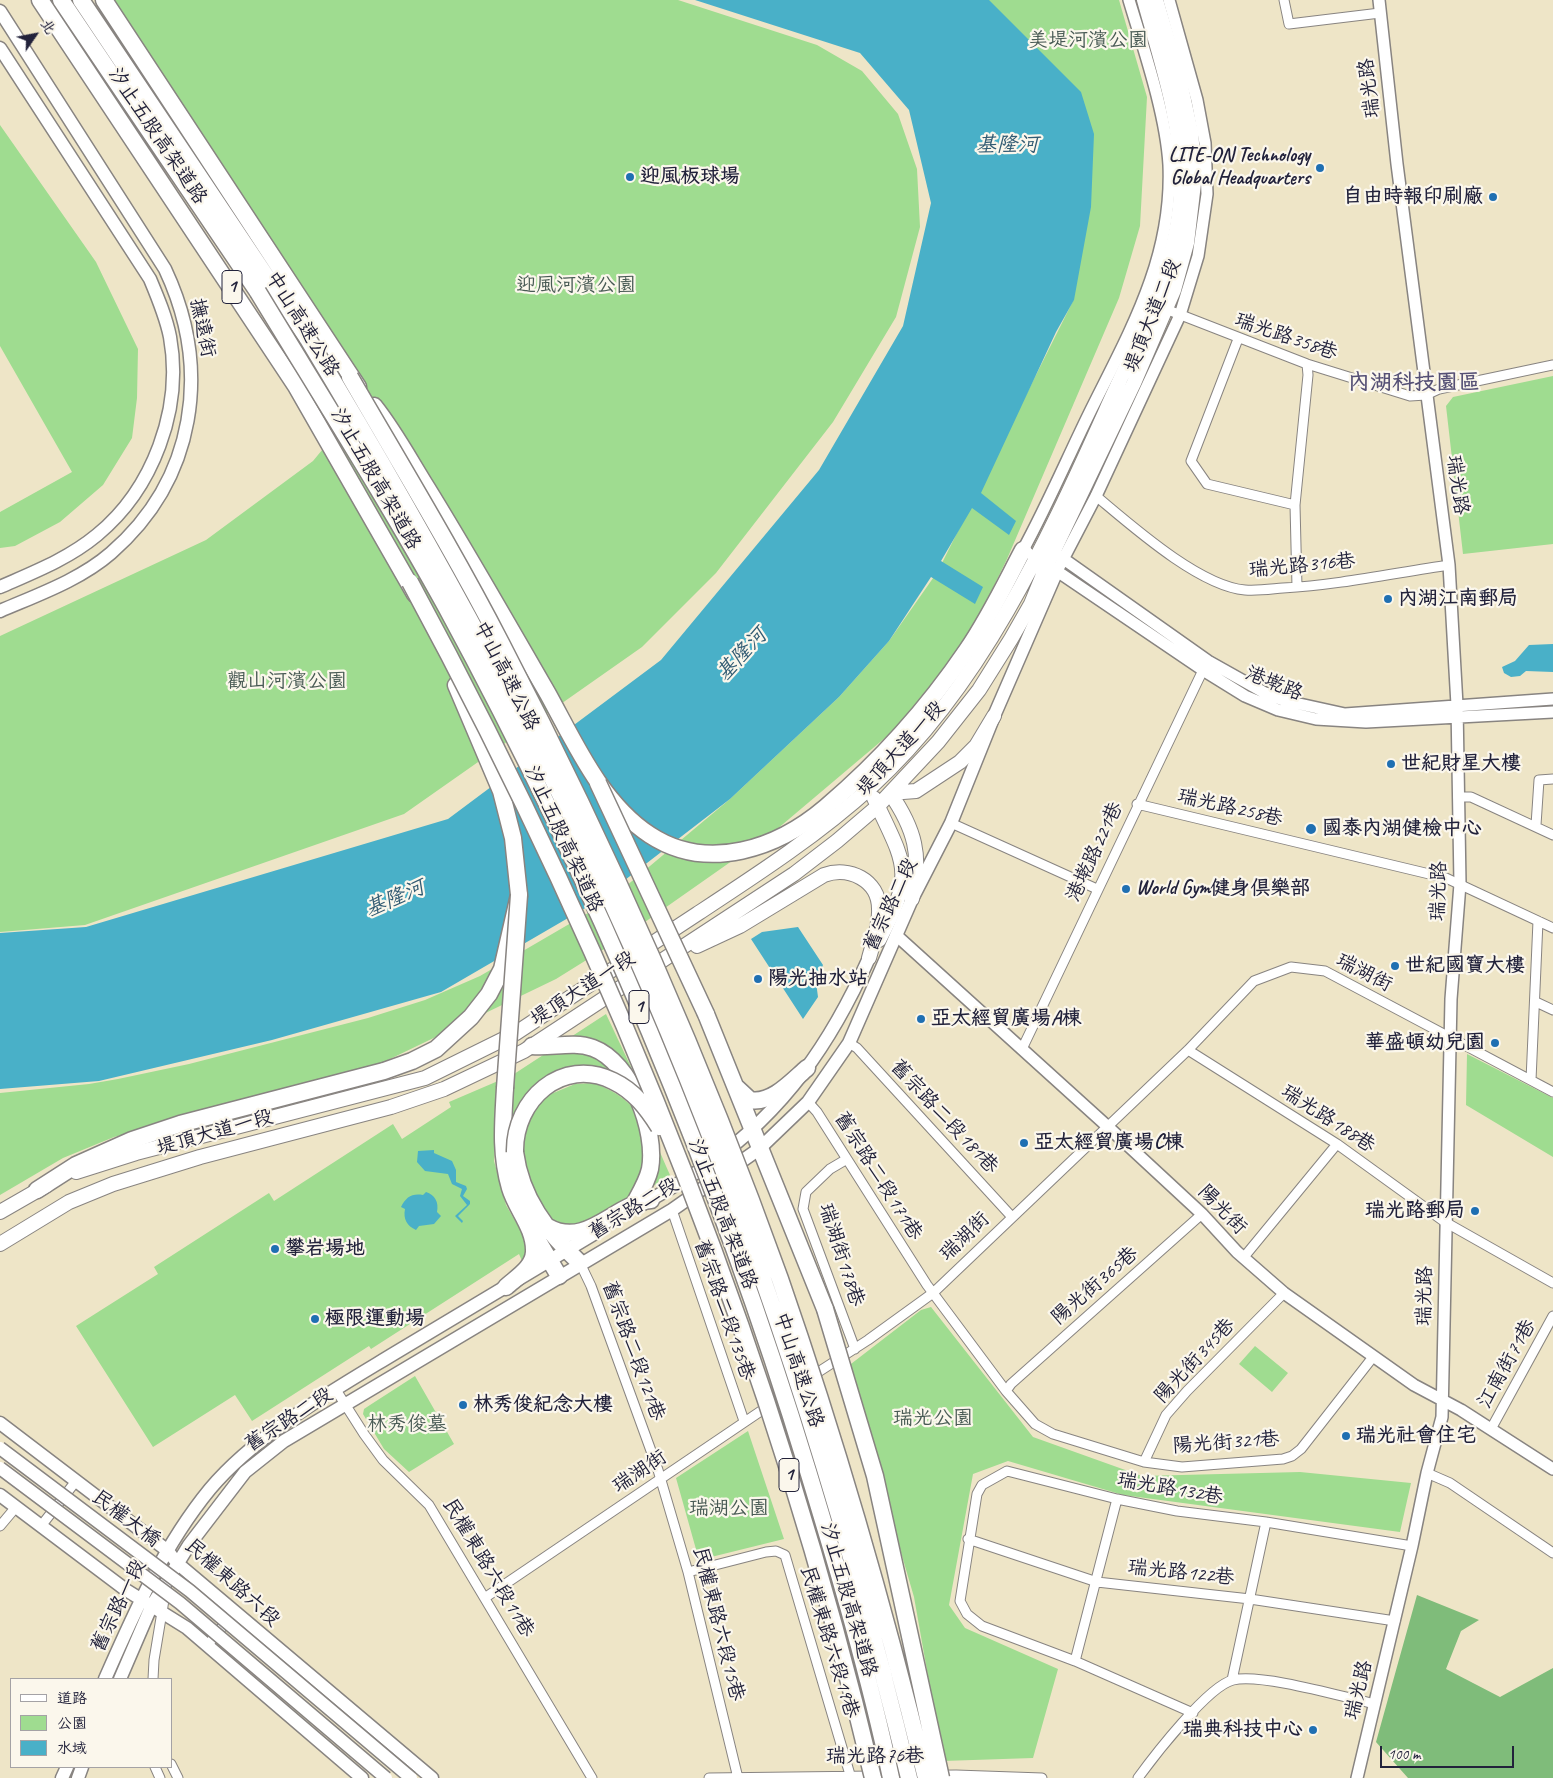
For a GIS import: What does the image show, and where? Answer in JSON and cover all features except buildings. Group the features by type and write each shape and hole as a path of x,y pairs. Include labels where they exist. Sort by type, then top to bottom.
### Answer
{"highway":[{"name":"汐止五股高架道路","path":"40,0 290,378 410,582 525,805 566,892 642,1064 736,1311 818,1568 853,1693 873,1778"},
{"name":"中山高速公路","path":"61,0 258,292 400,526 511,731 580,874 675,1092 740,1264 798,1436 840,1576 877,1714 890,1778"},
{"name":"中山高速公路","path":"81,0 308,339 390,474 467,612 578,831 656,1002 725,1175 778,1321 852,1555 909,1778"},
{"name":"汐止五股高架道路","path":"104,0 350,377 445,540 500,640 596,835 690,1046 748,1193 819,1397 880,1599 926,1778"},
{"name":"堤頂大道二段","path":"1043,554 1150,302 1167,271 1176,229 1182,182 1178,132 1144,0"},
{"name":"堤頂大道二段","path":"1150,302 1174,290 1187,243 1195,176 1192,132 1179,77 1156,0"},
{"path":"350,377 381,414 459,539 598,783 706,1014 825,1309 875,1476 898,1574 951,1777"},
{"path":"598,783 634,822 650,835 682,850 706,854 728,854 756,849 792,832 815,816 875,762 912,723 971,644 1043,554"},
{"name":"堤頂大道一段","path":"0,1212 37,1190 82,1170 136,1153 425,1078 516,1034 775,863 821,829 870,788 932,722 995,630 1043,554"},
{"name":"堤頂大道一段","path":"0,1244 69,1202 113,1184 200,1156 390,1107 483,1073 532,1046 794,874 838,841 878,806 938,742 978,690 1007,647 1031,604 1043,554"},
{"path":"410,582 501,791 513,838 519,895 502,1152 510,1190 524,1218 559,1276"},
{"path":"890,793 916,791 960,762 976,746 994,716"},
{"path":"869,958 895,910 900,896 904,873 898,850 870,788"},
{"path":"890,793 904,813 913,836 917,868 912,899"},
{"path":"649,969 740,926 824,875 839,871 857,875 866,881 878,899 879,918 869,958"},
{"path":"37,1190 76,1165 132,1140 180,1124 384,1071 412,1061 436,1049 471,1017 489,994 502,969 519,895"},
{"path":"532,1046 549,1048 571,1044 594,1048 610,1058 625,1073 640,1106 650,1143 651,1158 648,1176 634,1204"},
{"path":"731,1079 744,1096 756,1101 771,1096 807,1068"},
{"path":"580,1263 566,1250 535,1212 520,1180 514,1138 519,1120 535,1094 549,1084 582,1074 599,1076 613,1081 633,1094 649,1111 686,1177"},
{"path":"548,1227 566,1234 588,1230 634,1204 651,1200"},
{"path":"506,1287 529,1266 534,1254 532,1239 524,1218"}],"main road":[{"name":"撫遠街","path":"0,11 165,269 181,306 187,331 192,384 190,411 182,449 168,483 138,525 110,554 75,577 0,611"},
{"name":"撫遠街","path":"0,48 150,280 166,320 172,352 170,402 165,434 146,475 133,497 118,516 75,551 0,587"},
{"name":"舊宗路二段","path":"177,1564 246,1472 284,1441 580,1263 672,1210 759,1148 808,1102 849,1043 912,899 951,823 994,716 1043,554"},
{"name":"舊宗路二段","path":"168,1551 211,1488 284,1424 336,1390 708,1165 752,1130 777,1105 807,1068 838,1022 869,958"},
{"name":"民權東路六段","path":"0,1423 168,1551 177,1564 432,1778"},
{"name":"民權大橋","path":"0,1448 190,1592 411,1778"},
{"name":"民權大橋","path":"0,1468 180,1603 386,1778"},
{"path":"0,1495 140,1599 187,1628 362,1778"},
{"name":"舊宗路一段","path":"105,1678 140,1599 168,1551"},
{"name":"舊宗路一段","path":"121,1678 157,1610 167,1582 177,1564"}],"street":[{"name":"堤頂大道二段","path":"1129,0 1159,104 1169,164 1168,216 1150,302"},
{"name":"堤頂大道二段","path":"1043,554 1096,496 1180,315 1198,256 1207,194 1204,143 1197,100 1169,0"},
{"path":"1284,0 1289,24 1380,13"},
{"name":"瑞光路","path":"1357,1778 1395,1621 1427,1473 1442,1417 1445,1222 1451,1038 1460,884 1457,710 1449,565 1426,395 1379,0"},
{"name":"瑞光路358巷","path":"1150,302 1238,339 1307,364 1410,396 1426,395"},
{"path":"1238,339 1191,461 1207,484 1295,504"},
{"path":"1298,587 1295,504 1308,374 1307,364"},
{"path":"1426,395 1438,389 1553,365"},
{"name":"瑞光路316巷","path":"1096,496 1140,532 1192,569 1214,581 1245,590 1298,587 1449,565"},
{"name":"港墘路","path":"1043,554 1203,670 1245,696 1278,710 1316,719 1366,722 1553,699"},
{"name":"港墘路","path":"1043,554 1208,661 1264,694 1310,708 1346,714 1457,710 1553,712"},
{"name":"港墘路221巷","path":"1022,1049 1137,804 1203,670"},
{"path":"1536,825 1539,780 1553,779"},
{"path":"1458,797 1471,797 1536,825 1553,835"},
{"name":"瑞光路258巷","path":"1137,804 1446,878 1553,928"},
{"path":"951,823 1097,889"},
{"path":"1531,1080 1536,1002 1538,921"},
{"name":"陽光街","path":"896,935 1107,1126 1284,1293 1372,1357 1442,1402 1491,1429 1553,1468"},
{"name":"瑞湖街","path":"486,1596 744,1421 855,1349 933,1293 1188,1050 1254,981 1291,967 1325,971 1553,1092"},
{"path":"1536,1002 1553,1010"},
{"name":"舊宗路二段181巷","path":"849,1043 856,1048 1012,1217"},
{"name":"瑞光路188巷","path":"1188,1050 1338,1144 1445,1222 1553,1283"},
{"name":"舊宗路二段171巷","path":"808,1102 817,1112 868,1195 933,1293 1009,1388"},
{"path":"1244,1257 1338,1144"},
{"name":"瑞湖街178巷","path":"847,1158 830,1169 806,1192 803,1209 855,1349"},
{"name":"舊宗路二段135巷","path":"672,1210 744,1421"},
{"name":"陽光街365巷","path":"1009,1388 1202,1214"},
{"name":"舊宗路二段121巷","path":"580,1263 591,1286 661,1479"},
{"name":"陽光街345巷","path":"1144,1462 1166,1415 1187,1391 1284,1293"},
{"name":"江南街71巷","path":"1491,1429 1553,1316"},
{"name":"陽光街321巷","path":"1009,1388 1035,1424 1053,1434 1144,1462 1182,1467 1283,1459 1292,1456 1301,1449 1372,1357"},
{"name":"民權東路六段11巷","path":"336,1390 383,1460 414,1487 429,1505 486,1596 592,1778"},
{"name":"瑞光路132巷","path":"1075,1662 982,1626 967,1614 960,1602 968,1538 977,1494 982,1485 1006,1472 1117,1499 1177,1511 1266,1522 1412,1546"},
{"path":"1427,1473 1450,1483 1553,1553"},
{"name":"民權東路六段15巷","path":"661,1479 688,1572 738,1777"},
{"path":"41,1526 76,1481"},
{"path":"1117,1499 1075,1662 1193,1713"},
{"path":"0,1526 16,1507"},
{"path":"1232,1680 1266,1522"},
{"name":"瑞光路122巷","path":"968,1538 1097,1582 1250,1599 1395,1621"},
{"name":"民權東路六段19巷","path":"688,1572 766,1552 776,1551 785,1555 851,1776"},
{"path":"153,1678 157,1610"},
{"path":"207,1646 234,1612"},
{"path":"1138,1778 1210,1694 1232,1680 1263,1680 1375,1704"},
{"path":"172,1766 178,1778"},
{"name":"瑞光路76巷","path":"709,1778 851,1776 1042,1778"}],"green space":[{"name":"迎風河濱公園","path":"99,0 678,0 817,45 862,71 898,114 917,169 920,227 896,317 833,422 716,573 642,647 404,814 85,925 0,932 0,636 206,540 313,461 327,444 312,399"},
{"name":"美堤河濱公園","path":"988,0 1119,0 1147,97 1140,226 1119,298 1007,559 974,627 942,672 892,732 776,830 625,936 556,979 363,1072 114,1137 63,1158 0,1195 0,1093 89,1084 189,1064 368,1018 425,1000 480,976 607,902 730,799 839,697 889,641 938,571 1074,299"},
{"path":"0,125 96,262 138,349 137,398 132,438 103,485 60,522 15,546 0,548 0,512 72,472 0,346"},
{"path":"1553,376 1553,544 1463,554 1446,406 1453,397"},
{"path":"606,1014 648,1103 609,1080 563,1078 504,1134 511,1076"},
{"path":"1467,1054 1553,1098 1553,1157 1466,1105"},
{"path":"498,1081 494,1161 506,1205 529,1245 522,1261 519,1254 371,1349 369,1346 252,1421 235,1395 153,1447 76,1326 158,1274 154,1267 269,1193 274,1201 393,1124 402,1139 451,1107 449,1102"},
{"path":"593,1083 610,1090 634,1108 650,1131 670,1175 593,1225 547,1227 517,1154 530,1111 546,1096 575,1084"},
{"name":"瑞光公園","path":"931,1307 1033,1437 1142,1476 1300,1472 1411,1483 1400,1532 1123,1495 1008,1461 973,1474 949,1605 965,1628 1058,1669 1033,1758 943,1761 914,1597 847,1367 921,1310"},
{"path":"1255,1346 1288,1373 1272,1392 1239,1364"},
{"name":"林秀俊墓","path":"415,1376 454,1444 409,1472 384,1449 363,1414 364,1409"},
{"name":"瑞湖公園","path":"748,1431 784,1539 699,1560 676,1478"},
{"path":"1417,1595 1479,1620 1461,1631 1446,1669 1500,1697 1553,1668 1553,1778 1408,1778 1376,1742"}],"water":[{"name":"基隆河","path":"695,0 989,0 1081,92 1094,134 1091,207 1074,300 1056,332 981,493 1016,521 1009,535 972,508 941,561 983,587 975,604 931,577 889,641 839,697 730,799 599,900 441,992 272,1040 99,1081 0,1089 0,933 86,927 448,819 661,660 819,470 903,326 931,203 909,110 860,53"},
{"path":"1553,644 1553,672 1526,671 1520,676 1511,677 1504,673 1502,667 1515,661 1529,645"},
{"path":"798,927 823,965 816,982 818,997 803,1019 751,939 762,932"},
{"path":"434,1150 434,1153 452,1161 456,1170 456,1182 466,1186 467,1189 463,1196 470,1201 470,1204 458,1216 463,1221 462,1223 455,1216 467,1205 460,1196 462,1189 452,1184 448,1174 425,1171 417,1162 418,1151"},
{"path":"426,1192 436,1199 437,1212 441,1216 434,1224 419,1226 416,1230 406,1222 405,1209 401,1207 410,1196 423,1195"}],"place":[{"name":"LITE-ON Technology Global Headquarters","path":"1320,168"},
{"name":"迎風板球場","path":"630,177"},
{"name":"自由時報印刷廠","path":"1493,197"},
{"name":"內湖江南郵局","path":"1388,599"},
{"name":"世紀財星大樓","path":"1391,764"},
{"name":"國泰內湖健檢中心","path":"1311,829"},
{"name":"World Gym健身俱樂部","path":"1126,889"},
{"name":"世紀國寶大樓","path":"1395,966"},
{"name":"陽光抽水站","path":"758,979"},
{"name":"亞太經貿廣場A棟","path":"921,1019"},
{"name":"華盛頓幼兒園","path":"1495,1043"},
{"name":"亞太經貿廣場C棟","path":"1024,1143"},
{"name":"瑞光路郵局","path":"1475,1211"},
{"name":"攀岩場地","path":"275,1249"},
{"name":"極限運動場","path":"315,1319"},
{"name":"林秀俊紀念大樓","path":"463,1405"},
{"name":"瑞光社會住宅","path":"1346,1436"},
{"name":"瑞典科技中心","path":"1313,1730"}],"district":[{"name":"內湖科技園區","path":"1414,383"}],"park label":[{"name":"觀山河濱公園","path":"287,682"}]}
